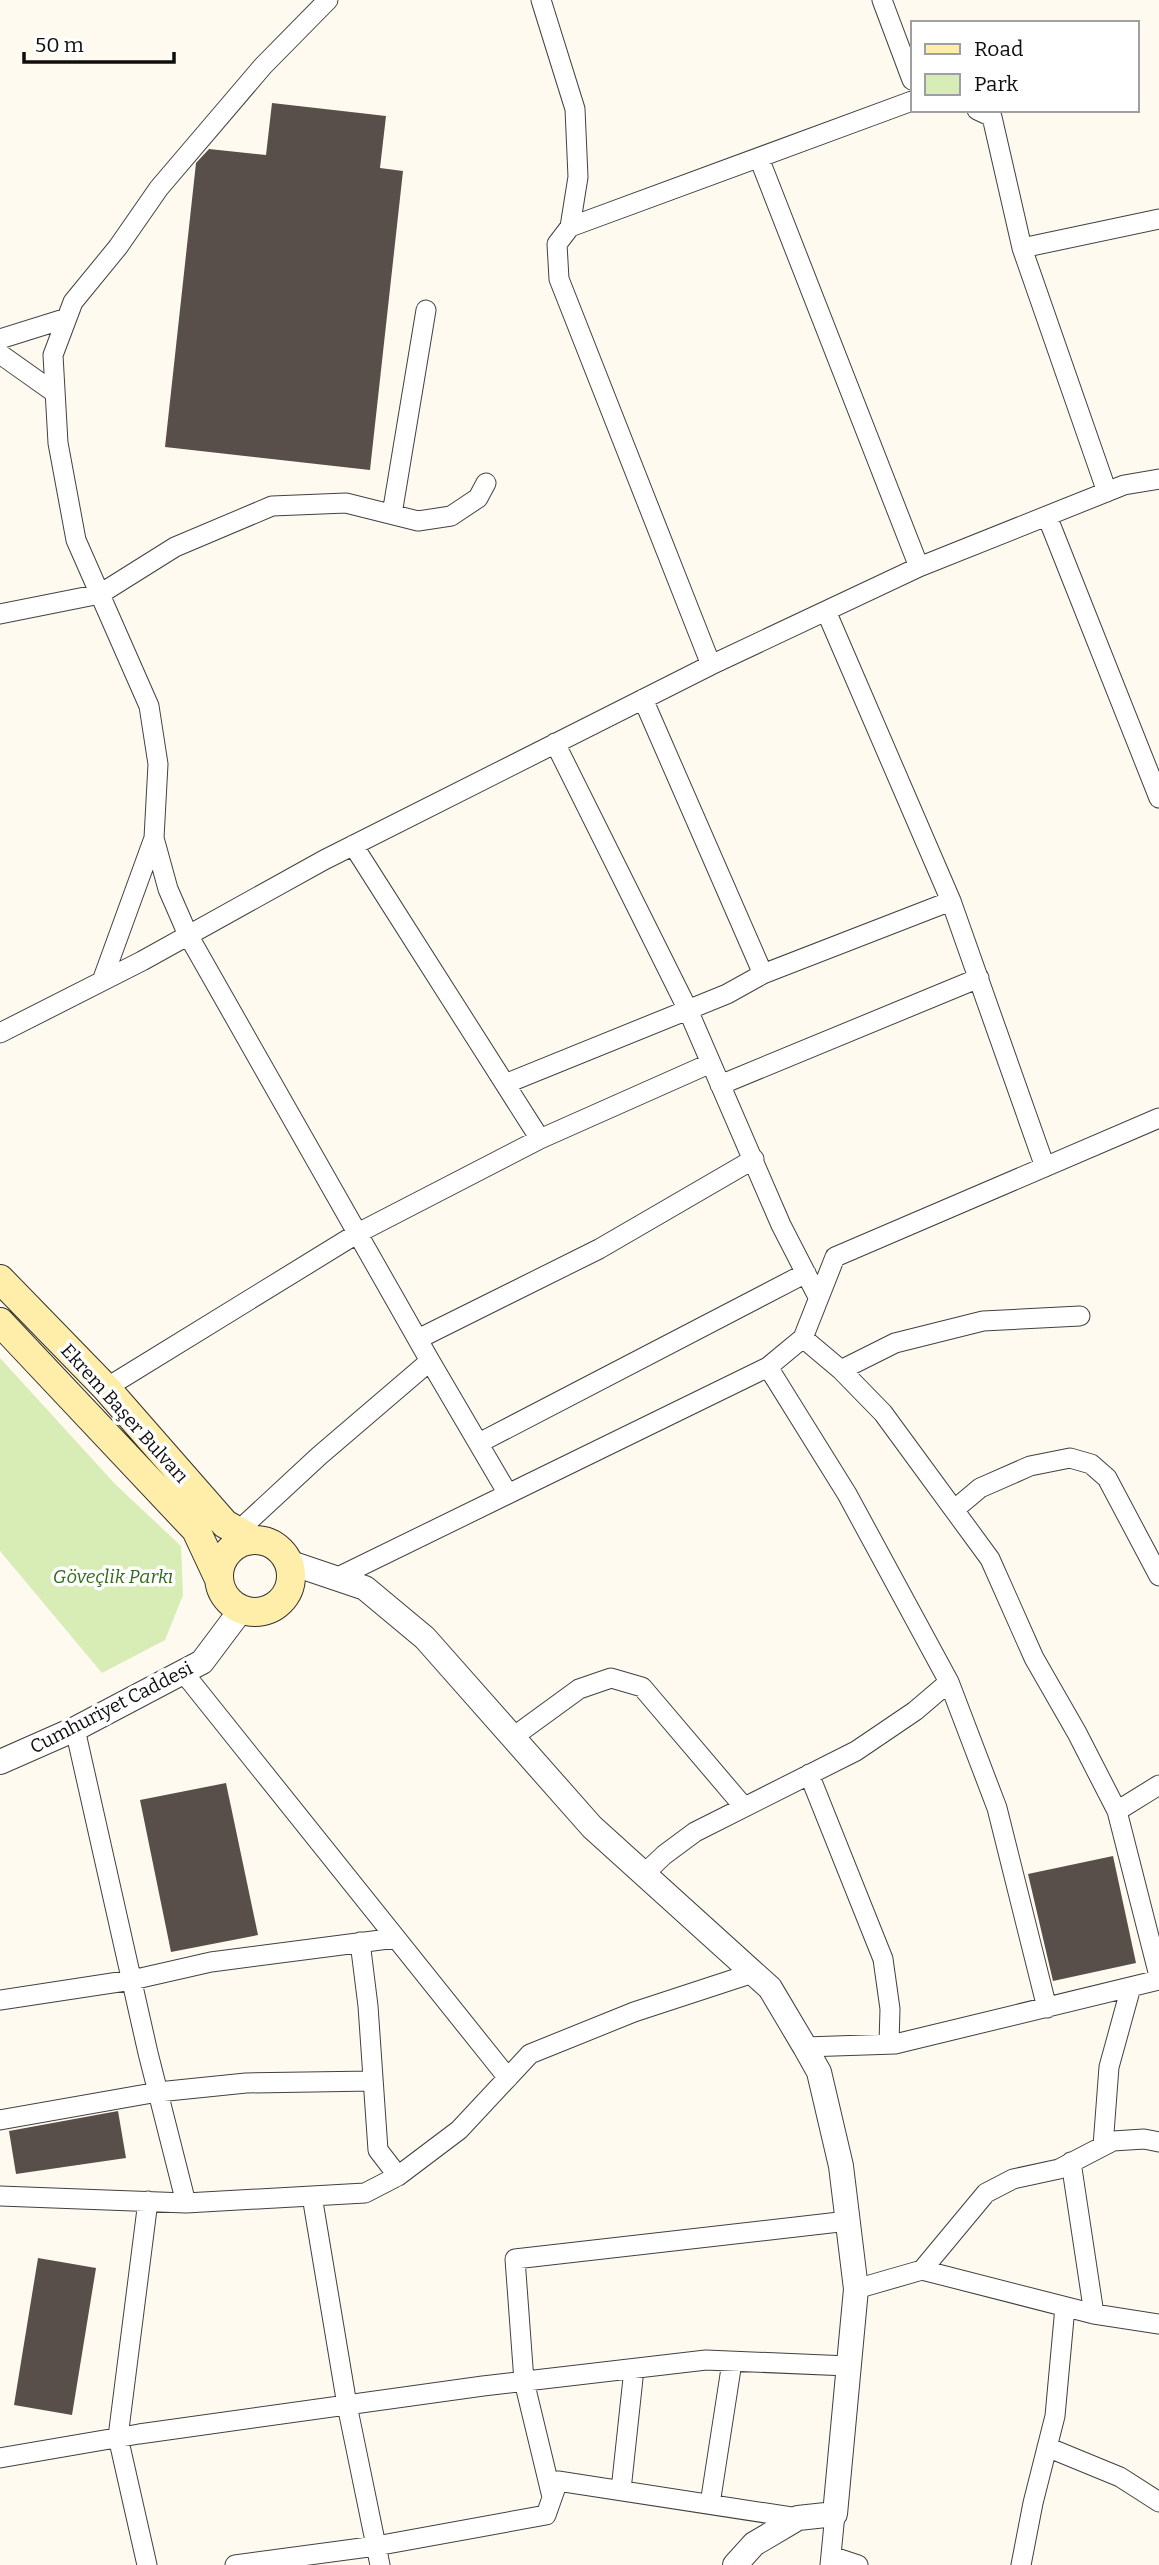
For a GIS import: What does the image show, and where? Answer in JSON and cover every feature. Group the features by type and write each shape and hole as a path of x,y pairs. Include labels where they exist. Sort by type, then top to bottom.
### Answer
{"main road":[{"name":"Ekrem Başer Bulvarı","path":"0,1279 106,1388 225,1524 246,1535"},
{"name":"Ekrem Başer Bulvarı","path":"0,1322 196,1530 218,1577"},
{"path":"246,1535 268,1542 280,1550 288,1562 291,1576 289,1590 281,1602 262,1612 241,1610 229,1603 221,1591 218,1577 220,1563 228,1551 246,1535"}],"street":[{"path":"102,981 154,838 158,764 149,706 76,540 58,443 54,355 72,302 118,247 159,188 263,66 328,0"},
{"path":"541,0 575,109 578,177 570,227 557,244 559,279 711,665"},
{"path":"882,0 911,77"},
{"path":"570,227 911,102"},
{"path":"981,112 992,117 1022,248 1107,492"},
{"path":"760,158 919,567"},
{"path":"1022,248 1159,219"},
{"path":"392,514 426,310"},
{"path":"0,339 66,318"},
{"path":"0,354 55,393"},
{"path":"0,1033 353,845 711,665 919,567 1124,485 1159,479"},
{"path":"0,614 100,594 175,547 272,506 346,503 418,522 452,516 478,498 486,483"},
{"path":"1047,516 1159,798"},
{"path":"826,611 951,901 1045,1167"},
{"path":"643,699 763,974"},
{"path":"555,743 688,1010 781,1225 818,1297"},
{"path":"154,838 168,889 188,935 508,1494"},
{"path":"353,845 540,1139"},
{"path":"505,1084 727,994 763,974 951,901"},
{"path":"720,1085 979,978"},
{"path":"106,1388 358,1233 540,1139 711,1063"},
{"path":"336,1578 768,1367 803,1338 835,1257 1159,1118"},
{"path":"418,1339 599,1249 754,1159"},
{"path":"479,1443 806,1273"},
{"path":"841,1370 895,1343 983,1321 1080,1316"},
{"path":"803,1338 841,1370 883,1413 956,1509 990,1559 1034,1658 1117,1811 1159,1978 1047,2008 889,2044 804,2047"},
{"path":"246,1535 319,1456 430,1361"},
{"path":"768,1367 847,1494 949,1682 997,1808 1047,2008"},
{"path":"956,1509 981,1488 1030,1466 1070,1458 1091,1464 1107,1478 1159,1576"},
{"path":"288,1562 365,1588 425,1638 592,1827 770,1988 819,2072 841,2166 856,2289 831,2561 859,2565"},
{"name":"Cumhuriyet Caddesi","path":"0,1762 75,1729 202,1661 241,1610"},
{"path":"183,1672 508,2078"},
{"path":"513,1737 579,1689 611,1678 642,1687 744,1807"},
{"path":"645,1874 664,1855 695,1832 856,1751 915,1711 949,1682"},
{"path":"75,1729 186,2203"},
{"path":"809,1774 883,1959 890,2009 889,2044"},
{"path":"1117,1811 1159,1785"},
{"path":"0,2000 132,1980 211,1962 396,1938"},
{"path":"360,1942 368,2006 378,2150 398,2176"},
{"path":"0,2196 186,2203 365,2193 398,2176 460,2130 530,2054 634,2012 753,1973"},
{"path":"1103,2146 1109,2067 1131,1987"},
{"path":"0,2120 158,2092 246,2083 373,2081"},
{"path":"922,2270 986,2193 1013,2179 1059,2169 1113,2141 1144,2139 1159,2142"},
{"path":"1071,2162 1094,2315"},
{"path":"312,2196 346,2405 378,2555"},
{"path":"146,2565 118,2437 148,2202"},
{"path":"552,2498 524,2382 515,2259 848,2221"},
{"path":"856,2289 922,2270 1094,2315 1159,2324"},
{"path":"1021,2565 1055,2416 1065,2307"},
{"path":"0,2458 118,2437 346,2405 706,2360 848,2367"},
{"path":"710,2504 732,2361"},
{"path":"621,2490 634,2369"},
{"path":"1047,2447 1120,2477 1159,2502"},
{"path":"235,2565 378,2555 546,2515 558,2481 798,2518 835,2514"},
{"path":"735,2565 754,2544 798,2518"}],"green space":[{"name":"Göveçlik Parkı","path":"0,1358 115,1484 181,1546 183,1595 165,1640 102,1673 0,1551"}],"building":[{"path":"272,103 386,116 380,168 403,171 370,470 165,447 196,163 209,149 266,155"},
{"path":"226,1783 258,1935 171,1952 140,1800"},
{"path":"1113,1856 1136,1963 1053,1981 1028,1874"},
{"path":"118,2111 126,2158 16,2174 9,2131"},
{"path":"38,2258 96,2268 72,2415 14,2405"}]}
